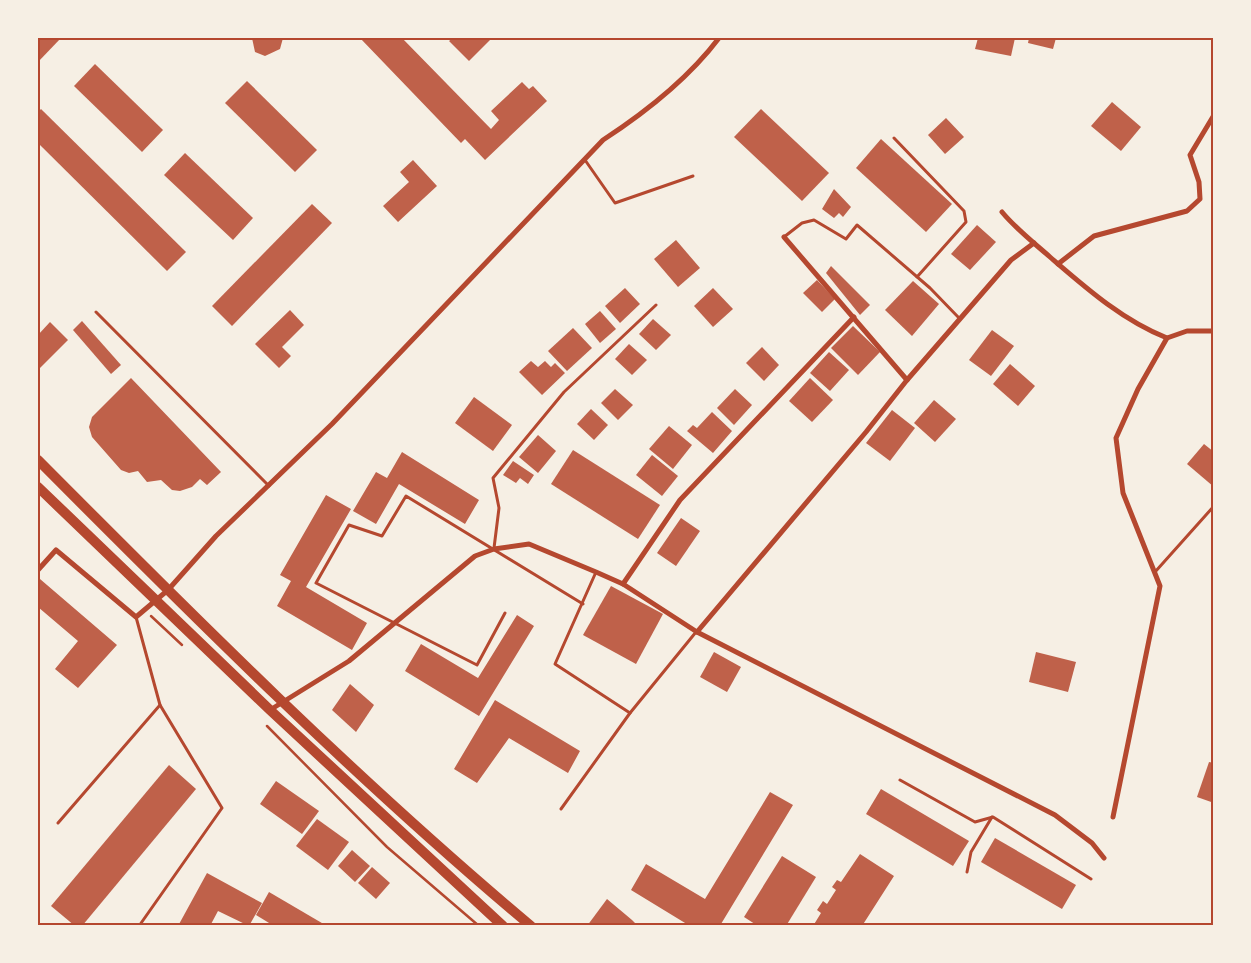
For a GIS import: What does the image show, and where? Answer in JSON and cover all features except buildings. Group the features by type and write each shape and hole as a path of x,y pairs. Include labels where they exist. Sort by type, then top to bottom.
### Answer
{"main road":[{"path":"38,460 168,590 374,789 531,926"},
{"path":"38,488 270,710 503,926"}],"street":[{"path":"38,570 56,550 136,617 168,590 216,536 270,486 603,140 637,117 666,93 691,70 719,38"},
{"path":"1058,264 1094,236 1187,211 1200,199 1199,182 1190,155 1214,115"},
{"path":"1002,212 1034,243 1084,286 1140,327 1167,338"},
{"path":"784,237 907,380"},
{"path":"697,632 866,432 907,380 1011,260 1034,243"},
{"path":"623,584 680,500 854,317"},
{"path":"1113,817 1160,586 1123,492 1116,438 1138,389 1167,338 1187,331 1214,331"},
{"path":"270,710 283,700 349,661 475,556 494,549 530,544 623,584 697,632 1055,815 1092,843 1104,858"}],"lane":[{"path":"894,138 964,211 966,222 917,277"},
{"path":"584,160 615,203 693,176"},
{"path":"784,237 802,223 814,220 846,239 858,225 961,319"},
{"path":"494,549 499,508 493,478 564,392 656,305"},
{"path":"96,312 270,486"},
{"path":"505,613 477,665 316,583 349,525 382,536 406,496 583,604"},
{"path":"1155,573 1214,506"},
{"path":"596,572 555,664 630,713"},
{"path":"136,617 160,705 222,808 139,926"},
{"path":"561,809 630,713 697,632"},
{"path":"58,823 160,705"},
{"path":"900,780 975,822 993,817 1091,879"},
{"path":"967,872 971,852 993,817"}],"path":[{"path":"144,610 184,646"},
{"path":"266,726 387,847 478,926"}]}
